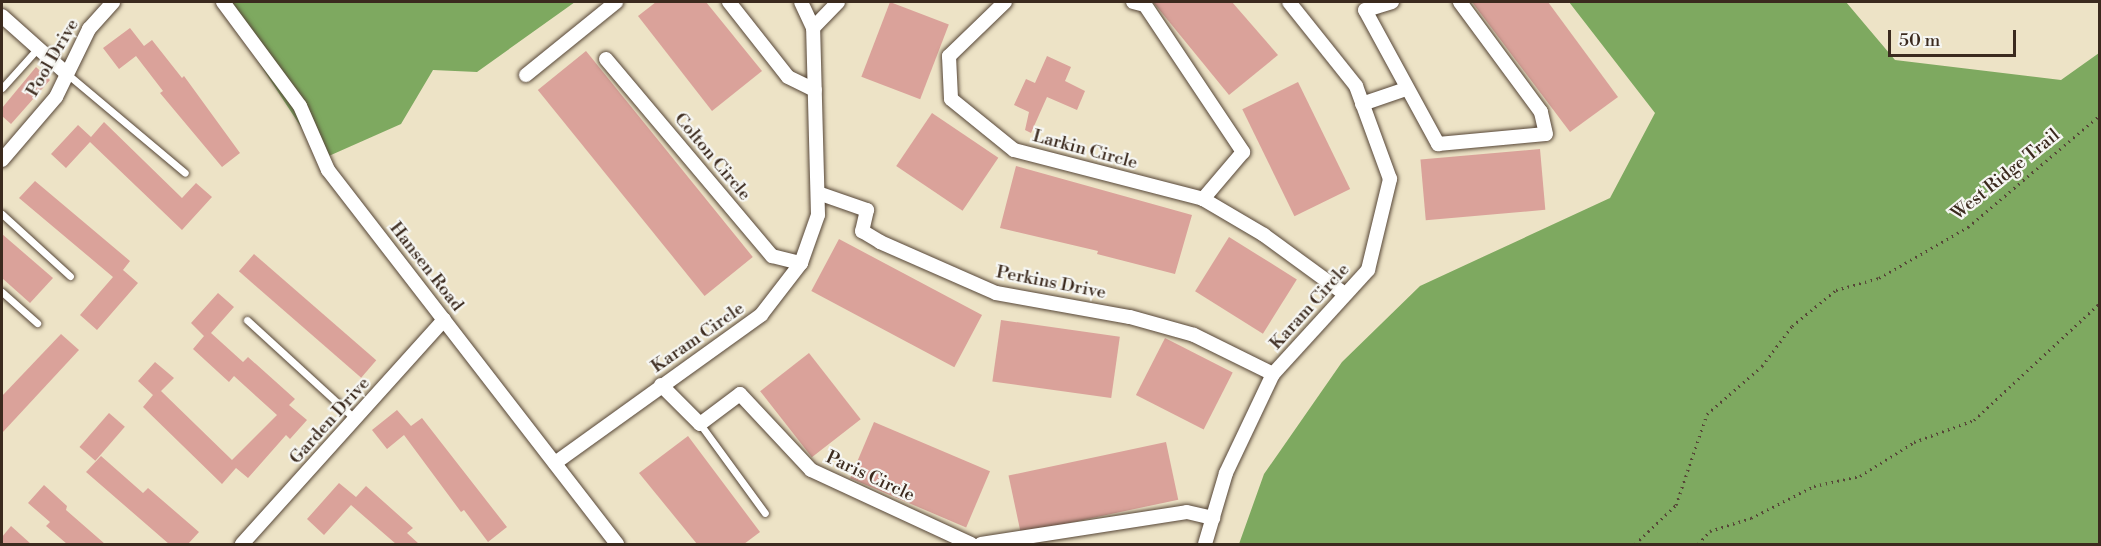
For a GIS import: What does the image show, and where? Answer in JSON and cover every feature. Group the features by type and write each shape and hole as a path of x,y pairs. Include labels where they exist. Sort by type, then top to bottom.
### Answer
{"street":[{"name":"Pool Drive","path":"2,160 56,97 89,29 113,2"},
{"name":"Hansen Road","path":"223,2 300,106 328,170 617,544"},
{"path":"526,75 616,2"},
{"path":"729,2 788,76 815,90"},
{"path":"801,2 813,28 838,2"},
{"name":"Larkin Circle","path":"1005,2 950,56 951,99 1014,150 1203,199 1264,235 1345,294"},
{"path":"1133,2 1145,5 1243,152 1203,199"},
{"name":"Karam Circle","path":"1206,544 1226,472 1273,374 1368,270 1390,179 1356,86 1289,2"},
{"path":"1392,2 1365,9 1406,89 1438,144 1546,134 1541,112 1460,2"},
{"path":"2,16 66,73"},
{"name":"Karam Circle","path":"555,463 761,315 801,263 819,215 813,28"},
{"name":"Colton Circle","path":"606,58 772,256 801,263"},
{"path":"1362,104 1406,89"},
{"name":"Perkins Drive","path":"818,193 867,210 862,231 880,242 996,293 1130,317 1194,335 1273,374"},
{"name":"Garden Drive","path":"242,544 444,320"},
{"path":"661,386 700,424"},
{"name":"Paris Circle","path":"700,424 740,394 811,470 971,544"},
{"path":"981,544 1187,512 1213,518"}],"lane":[{"path":"2,88 38,48"},
{"path":"66,73 185,173"},
{"path":"2,214 70,276"},
{"path":"2,292 37,323"},
{"path":"247,320 355,419"},
{"path":"700,424 765,513"}],"path":[{"name":"West Ridge Trail","path":"1635,544 1676,505 1707,414 1762,366 1791,326 1836,290 1879,278 1968,227 2100,115"},
{"path":"1698,544 1710,531 1751,518 1814,486 1860,476 1914,442 1974,420 2100,303"}],"green space":[{"path":"219,2 575,2 477,72 433,70 401,124 322,159"},
{"path":"1569,2 1846,2 1895,60 2061,80 2099,53 2099,544 1239,544 1264,474 1342,362 1420,286 1610,198 1655,113"}],"building":[{"path":"656,2 706,2 762,71 712,111 638,16"},
{"path":"890,2 949,25 920,99 861,77"},
{"path":"1153,2 1232,2 1278,55 1229,95"},
{"path":"1472,2 1548,2 1618,97 1570,132"},
{"path":"130,28 144,46 152,40 182,78 184,76 240,153 222,167 160,93 163,91 136,56 119,69 103,48"},
{"path":"586,51 753,257 705,296 538,90"},
{"path":"1047,56 1071,67 1065,81 1085,91 1077,110 1047,97 1031,133 1025,130 1029,112 1014,105 1026,79 1035,83"},
{"path":"36,67 50,80 11,124 2,116 2,108"},
{"path":"1298,82 1350,189 1294,216 1242,109"},
{"path":"932,113 998,158 963,211 896,166"},
{"path":"104,122 182,198 196,183 212,197 182,230 90,142 66,168 51,154 78,125 91,137"},
{"path":"1540,149 1545,210 1426,220 1420,159"},
{"path":"1016,166 1192,215 1175,274 1097,254 1098,251 1000,228"},
{"path":"35,181 130,261 123,270 138,283 97,330 80,315 113,277 19,198"},
{"path":"2,234 53,278 30,303 2,278"},
{"path":"1229,237 1297,279 1263,334 1195,291"},
{"path":"839,239 982,315 954,367 811,291"},
{"path":"254,254 376,360 361,378 239,271"},
{"path":"218,293 234,307 211,333 243,362 248,357 295,399 289,405 307,420 290,439 286,435 248,478 236,468 222,484 143,407 153,395 138,381 155,362 174,378 161,391 232,460 277,415 234,376 229,382 193,349 204,336 191,323"},
{"path":"1001,320 1120,337 1111,398 992,381"},
{"path":"61,334 79,350 2,433 2,396"},
{"path":"1165,338 1233,373 1204,430 1136,395"},
{"path":"809,353 861,419 812,457 760,391"},
{"path":"397,410 411,426 422,418 507,527 488,542 464,510 461,512 404,435 387,449 372,430"},
{"path":"109,413 125,427 95,461 79,447"},
{"path":"874,422 990,471 966,527 850,478"},
{"path":"688,436 760,532 744,544 697,544 639,473"},
{"path":"1166,442 1178,500 1021,533 1009,475"},
{"path":"101,456 143,493 148,488 199,532 188,544 169,544 86,472"},
{"path":"339,483 356,497 366,486 413,528 407,533 419,544 396,544 351,505 324,535 307,519"},
{"path":"44,485 67,506 66,510 105,544 67,544 46,526 50,522 28,503"},
{"path":"11,526 31,544 2,544 2,537"}]}
